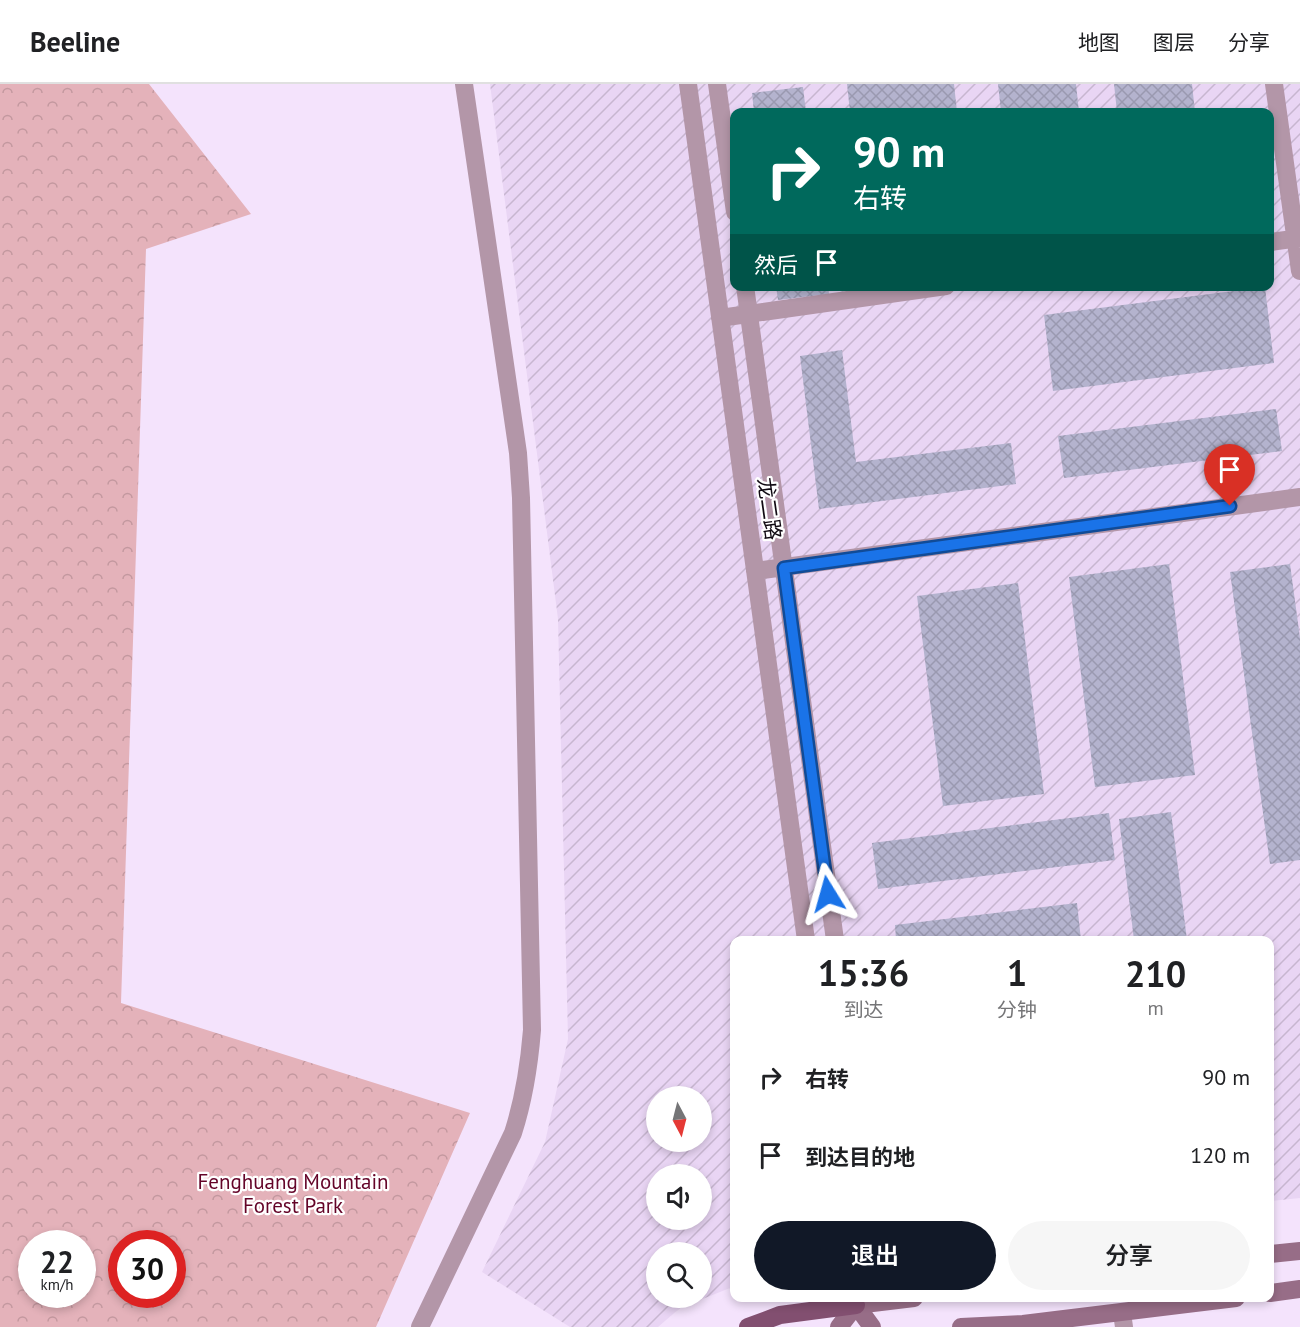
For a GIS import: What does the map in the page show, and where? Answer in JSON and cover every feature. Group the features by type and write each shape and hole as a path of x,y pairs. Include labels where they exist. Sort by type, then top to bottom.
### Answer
{"main road":[{"path":"1274,1254 1300,1251"},
{"path":"1274,1292 1300,1289"},
{"path":"748,1327 780,1315 850,1302"},
{"path":"839,1327 854,1302"},
{"path":"856,1302 872,1327"},
{"path":"882,1327 884,1302"},
{"path":"961,1327 1123,1320 1215,1302"}],"street":[{"path":"421,1327 513,1133 527,1082 531,1030 520,476 517,441 464,84"},
{"name":"龙二路","path":"688,84 805,936"},
{"path":"717,84 730,176"},
{"path":"1274,84 1298,238 1300,271"},
{"path":"1274,241 1298,238"},
{"name":"龙二路","path":"746,291 834,936"},
{"path":"720,318 911,291"},
{"path":"755,572 1300,497"}],"shaded area":[{"path":"490,84 1300,84 1300,1198 1274,1201 1274,936 730,936 730,1288 712,1295 712,1242 646,1242 646,1308 680,1308 658,1327 570,1327 482,1272 545,1142 568,1039 558,619"}],"green space":[{"name":"Fenghuang Mountain Forest Park","path":"0,84 149,84 251,214 146,249 121,1003 470,1113 376,1327 0,1327"}],"building":[{"path":"847,84 954,84 957,108 850,108"},
{"path":"998,84 1076,84 1079,108 1001,108"},
{"path":"1114,84 1192,84 1195,108 1117,108"},
{"path":"803,87 806,108 754,108 752,93"},
{"path":"777,291 829,291 829,294 778,300"},
{"path":"1233,291 1265,291 1274,363 1053,391 1044,315"},
{"path":"842,350 856,462 1011,443 1016,484 819,509 800,356"},
{"path":"1276,409 1282,451 1064,478 1058,436"},
{"path":"1169,564 1195,775 1095,787 1069,577"},
{"path":"1290,564 1300,638 1300,860 1270,864 1230,572"},
{"path":"1018,583 1044,794 943,806 917,596"},
{"path":"1171,812 1186,936 1134,936 1119,819"},
{"path":"1109,813 1115,860 878,889 872,843"},
{"path":"1077,903 1081,936 896,936 895,925"}],"route":[{"path":"828,894 784,568 1230,506"}]}
